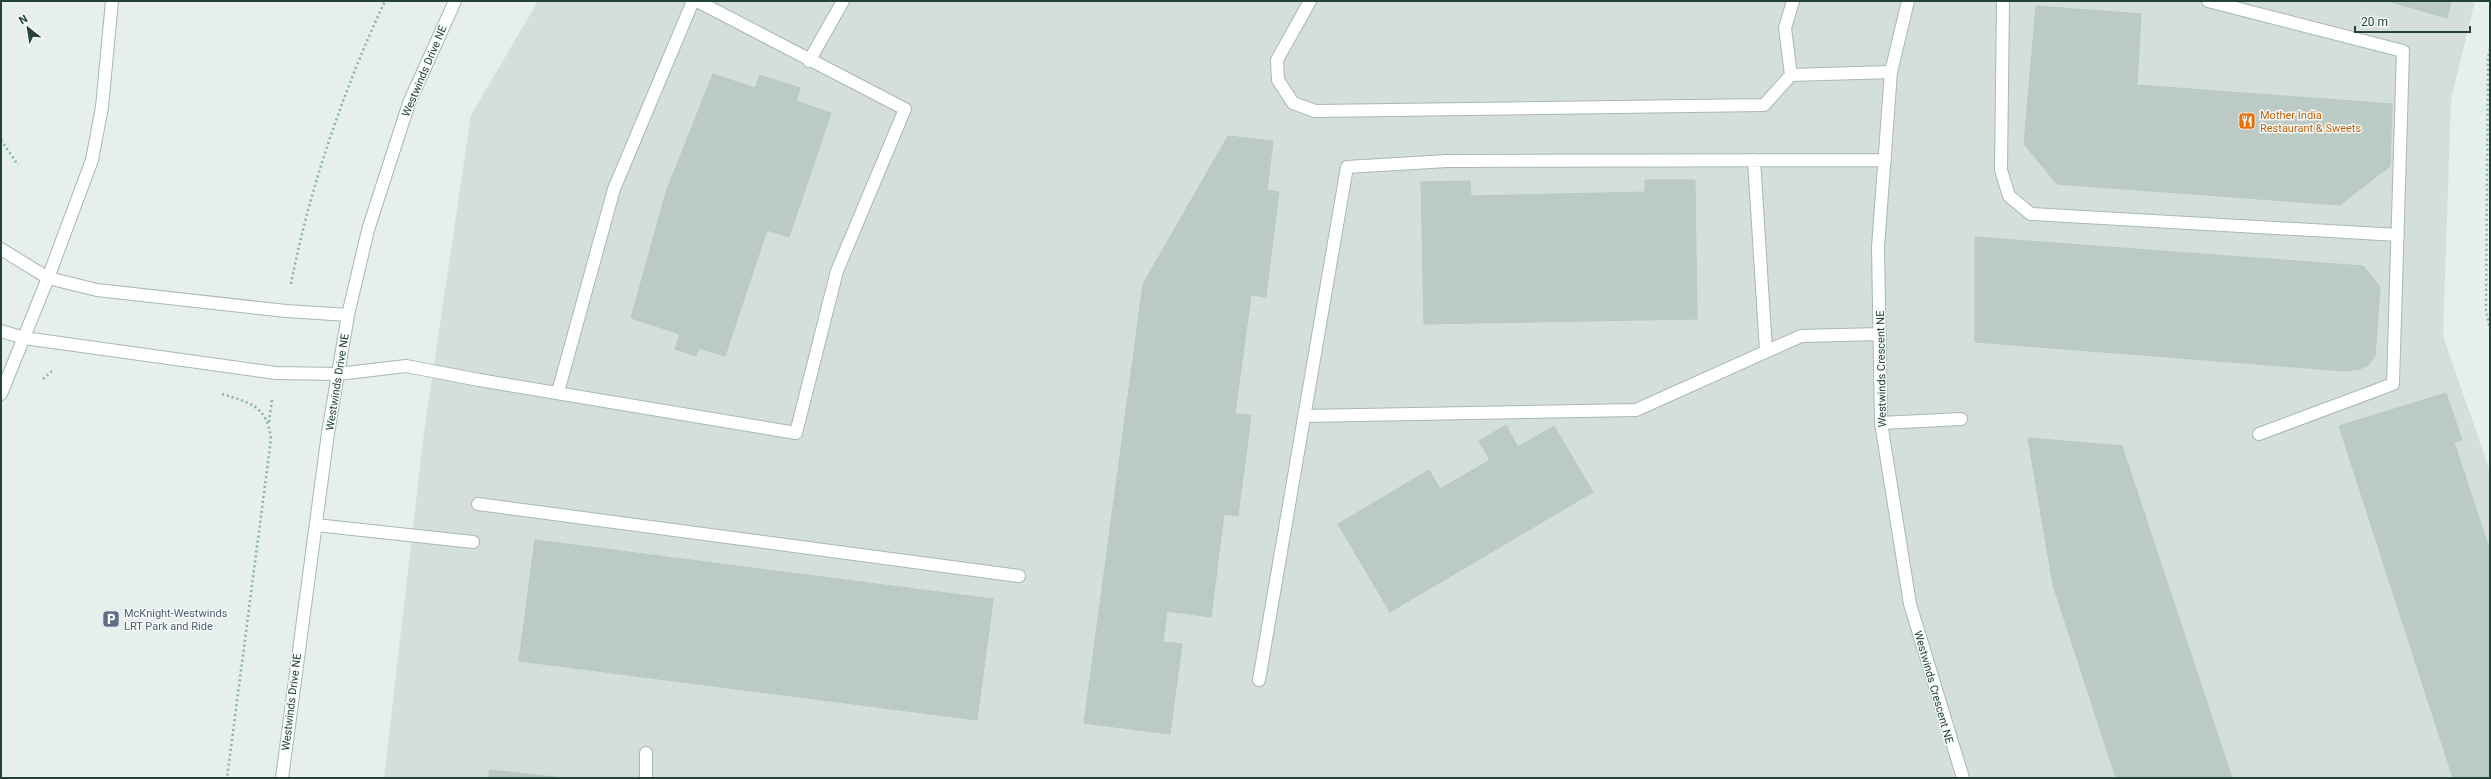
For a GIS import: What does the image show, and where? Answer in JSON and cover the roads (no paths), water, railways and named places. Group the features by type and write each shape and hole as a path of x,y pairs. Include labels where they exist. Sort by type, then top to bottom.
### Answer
{"street":[{"path":"1,394 48,278 92,160 102,107 112,1"},
{"name":"Westwinds Drive NE","path":"282,778 316,525 348,315 368,230 409,103 455,1"},
{"path":"558,392 614,189 693,1"},
{"path":"1,330 24,338 276,373 338,374 406,366 479,380 796,433 838,271 905,109 809,61 697,1"},
{"path":"809,61 843,1"},
{"path":"1310,1 1277,60 1278,80 1293,103 1315,111 1764,105 1790,75 1786,28 1793,1"},
{"name":"Westwinds Crescent NE","path":"1908,1 1891,72 1878,247 1881,423 1910,604 1963,778"},
{"path":"2003,1 2001,170 2009,196 2031,214 2398,235"},
{"path":"2208,1 2403,51 2393,384 2260,434"},
{"path":"1790,75 1891,72"},
{"path":"1754,160 1766,352"},
{"path":"1259,680 1347,167 1447,161 1885,160"},
{"path":"1,249 48,278 97,290 286,311 348,315"},
{"path":"1304,416 1636,410 1801,336 1880,334"},
{"path":"1881,423 1961,419"},
{"path":"478,504 1019,576"},
{"path":"316,525 473,542"},
{"path":"646,753 646,778"}],"place":[{"name":"Mother India Restaurant & Sweets","path":"2247,121"},
{"name":"McKnight-Westwinds LRT Park and Ride","path":"111,619"}]}
